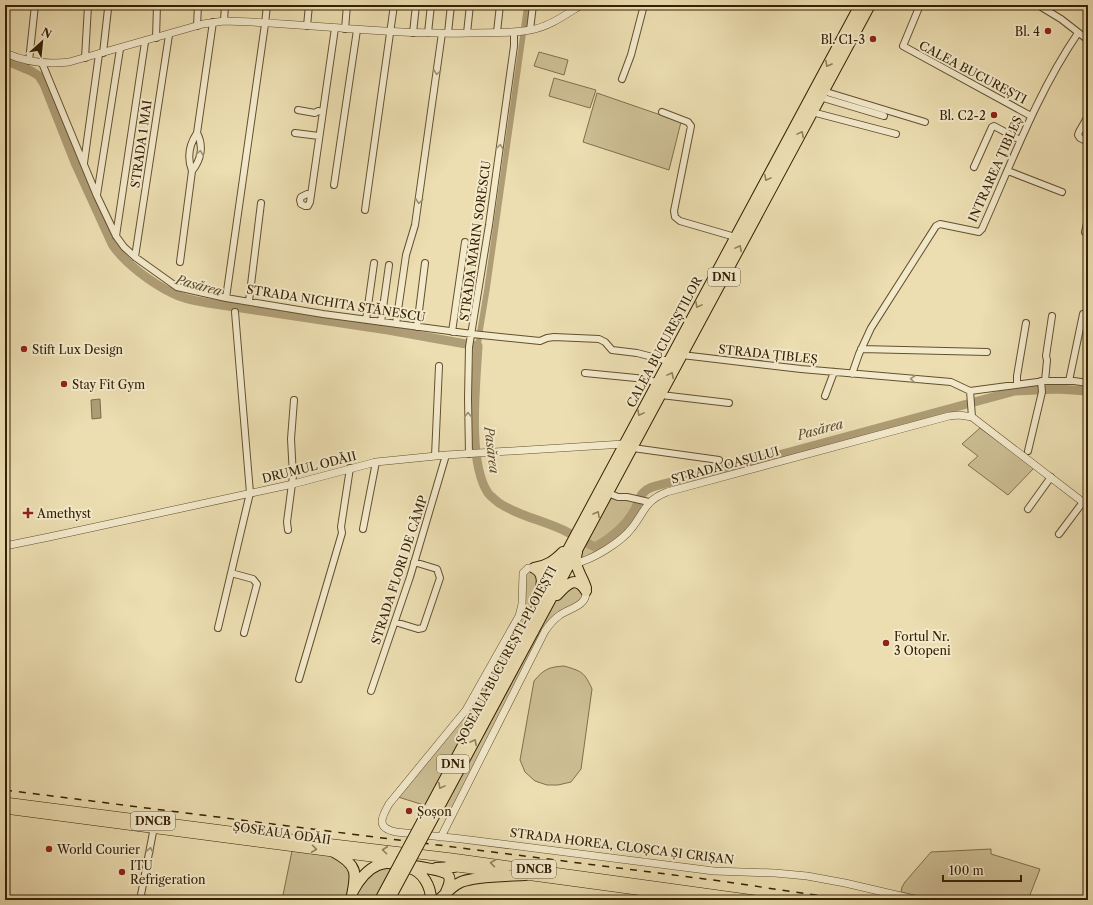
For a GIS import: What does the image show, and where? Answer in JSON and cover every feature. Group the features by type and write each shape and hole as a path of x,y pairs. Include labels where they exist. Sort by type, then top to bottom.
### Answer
{"highway":[{"name":"CALEA BUCUREȘTILOR","path":"559,566 574,547 608,493 657,382 860,5"},
{"name":"CALEA BUCUREȘTILOR","path":"574,547 628,446 661,395 870,5"},
{"path":"534,568 545,566 574,547 578,571 585,585 586,591"},
{"name":"ȘOSEAUA BUCUREȘTI-PLOIEȘTI","path":"380,900 574,547"},
{"name":"ȘOSEAUA BUCUREȘTI-PLOIEȘTI","path":"541,609 559,566"},
{"path":"534,568 540,571 542,576 541,609"},
{"path":"541,609 564,586 568,584 577,583 586,591"},
{"name":"ȘOSEAUA BUCUREȘTI-PLOIEȘTI","path":"389,900 529,630"},
{"path":"334,852 352,865 355,875 352,897"},
{"path":"420,869 453,862"},
{"path":"352,897 364,880 377,869 390,865 441,871 447,874 450,881 444,894"},
{"path":"420,869 431,895"},
{"path":"431,895 431,879 437,874 444,877 447,884 444,894"},
{"path":"444,894 457,884 467,880 525,875"}],"main road":[{"name":"ȘOSEAUA ODĂII","path":"5,802 300,840 453,862 525,875 556,879 615,883"},
{"name":"ȘOSEAUA ODĂII","path":"5,809 154,827 334,852 453,862"},
{"name":"DNCB","path":"453,862 755,900"},
{"name":"DNCB","path":"615,883 710,900"}],"street":[{"path":"29,61 34,5"},
{"path":"156,38 157,5"},
{"path":"197,26 198,5"},
{"path":"224,21 225,5"},
{"path":"226,298 266,24 267,5"},
{"path":"307,26 309,5"},
{"path":"345,29 347,5"},
{"path":"365,210 394,5"},
{"path":"413,33 416,5"},
{"path":"428,33 431,5"},
{"path":"396,324 406,255 415,225 445,33 451,5"},
{"path":"467,33 470,5"},
{"path":"497,32 500,5"},
{"path":"530,30 533,5"},
{"path":"5,53 29,61 61,63 120,49 197,26 224,21 413,33 514,32 530,30 543,26 581,5"},
{"path":"622,79 629,61 644,5"},
{"name":"CALEA BUCUREȘTI","path":"920,5 902,46 1031,116"},
{"path":"1038,5 1054,14 1088,40"},
{"path":"85,58 88,6"},
{"path":"84,165 108,9"},
{"path":"192,171 189,164 189,156 191,144 197,133 213,22"},
{"path":"311,195 335,28"},
{"path":"334,185 357,30"},
{"name":"STRADA MARIN SORESCU","path":"469,454 469,347 514,46 514,32"},
{"name":"INTRAREA ȚIBLEȘ","path":"852,374 861,349 878,317 936,226 940,224 981,231 1031,116 1050,78 1078,33"},
{"name":"STRADA 1 MAI","path":"135,257 168,35"},
{"name":"STRADA 1 MAI","path":"116,236 145,42"},
{"path":"97,196 120,49"},
{"name":"STRADA NICHITA STĂNESCU","path":"42,63 97,196 116,236 135,257 177,287 226,298 452,332 540,341 554,337 599,339 605,342 612,350 637,353 668,361"},
{"path":"822,94 884,116"},
{"path":"822,94 925,122"},
{"path":"298,110 315,113 318,111 322,112"},
{"path":"662,112 688,122 691,126 674,210 674,217 680,221 735,237"},
{"path":"812,112 896,134"},
{"path":"1088,116 1078,135 1088,142"},
{"path":"974,167 992,127 994,126 1020,140"},
{"path":"180,262 192,171 199,161 201,150 200,139 197,133"},
{"path":"295,133 319,136"},
{"path":"1008,171 1062,192"},
{"path":"249,301 261,203"},
{"path":"1085,232 1088,219"},
{"path":"452,332 465,242"},
{"path":"366,320 374,262"},
{"path":"417,327 425,263"},
{"path":"381,322 389,265"},
{"path":"218,628 250,493 235,312"},
{"path":"1069,381 1083,314"},
{"path":"1028,452 1042,392 1052,316"},
{"path":"1017,384 1026,323"},
{"path":"861,349 987,352"},
{"name":"STRADA ȚIBLEȘ","path":"682,355 852,374 951,382 970,391"},
{"path":"435,456 439,366"},
{"path":"826,396 834,372"},
{"path":"585,373 636,378 657,382"},
{"path":"1058,534 1085,504 972,416 970,391 1043,381 1088,383"},
{"path":"661,395 729,403"},
{"path":"288,530 287,522 293,484 291,439 294,400"},
{"name":"STRADA OAȘULUI","path":"576,563 586,561 594,557 630,531 643,501 677,489 810,455 949,416 972,416"},
{"path":"628,446 719,460"},
{"name":"DRUMUL ODĂII","path":"5,546 293,484 376,462 488,452 628,446"},
{"name":"STRADA FLORI DE CÂMP","path":"371,692 414,562 446,455"},
{"path":"363,529 376,462"},
{"path":"299,679 342,533 341,527 350,468"},
{"path":"1028,509 1051,477"},
{"path":"608,493 618,498 627,497 643,501"},
{"path":"395,622 418,629 423,628 440,578 437,570 414,562"},
{"name":"STRADA HOREA, CLOȘCA ȘI CRIȘAN","path":"534,568 528,568 523,573 522,604 519,616 472,701 449,732 395,796 384,814 382,824 386,829 390,831 441,836 714,871 775,873 807,876 918,900"},
{"path":"231,573 253,579 257,584 244,633"},
{"path":"441,836 545,631 553,620 582,603 585,598 586,591"},
{"path":"140,900 154,827"}],"shaded area":[{"path":"539,52 568,60 564,75 534,66"},
{"path":"554,78 596,90 590,108 549,96"},
{"path":"597,93 681,122 669,170 583,142"},
{"path":"100,399 101,418 92,419 91,400"},
{"path":"980,428 1034,468 1008,495 968,465 978,456 962,444"},
{"path":"608,493 649,502 636,523 594,557 576,559"},
{"path":"560,555 430,807 395,796 459,719 519,616 523,573"},
{"path":"575,582 585,598 553,620 450,819 437,811 544,611"},
{"path":"564,666 582,673 592,689 581,769 571,782 558,785 547,785 535,781 525,772 520,760 534,681 547,669"},
{"path":"293,846 334,852 349,862 351,900 282,900"},
{"path":"991,849 991,854 1040,869 1028,900 934,900 901,892 905,882 931,852"},
{"path":"398,866 380,900 352,900 362,883 377,869"}],"waterway":[{"path":"524,26 527,5"},
{"path":"480,331 523,35"},
{"name":"Pasărea","path":"5,60 39,76 44,84 76,165 112,244 117,251 139,272 164,289 176,295 199,301 388,330 466,344"},
{"name":"Pasărea","path":"478,346 479,339"},
{"name":"Pasărea","path":"474,345 478,346 474,422 475,442 477,462 481,479 488,493 507,508 569,533"},
{"name":"Pasărea","path":"587,543 595,547 612,536 627,521 636,507 640,496 647,489 655,486 786,453 1015,391 1057,389 1088,391"}],"railway":[{"path":"5,790 713,880 850,900"}],"place":[{"name":"Bl. 4","path":"1048,31"},
{"name":"Bl. C1-3","path":"873,39"},
{"name":"Bl. C2-2","path":"994,115"},
{"name":"Stift Lux Design","path":"24,349"},
{"name":"Stay Fit Gym","path":"64,384"},
{"name":"Amethyst","path":"28,513"},
{"name":"Fortul Nr. 3 Otopeni","path":"886,643"},
{"name":"Șoșon","path":"409,811"},
{"name":"World Courier","path":"49,849"},
{"name":"ITU Refrigeration","path":"122,872"}]}
